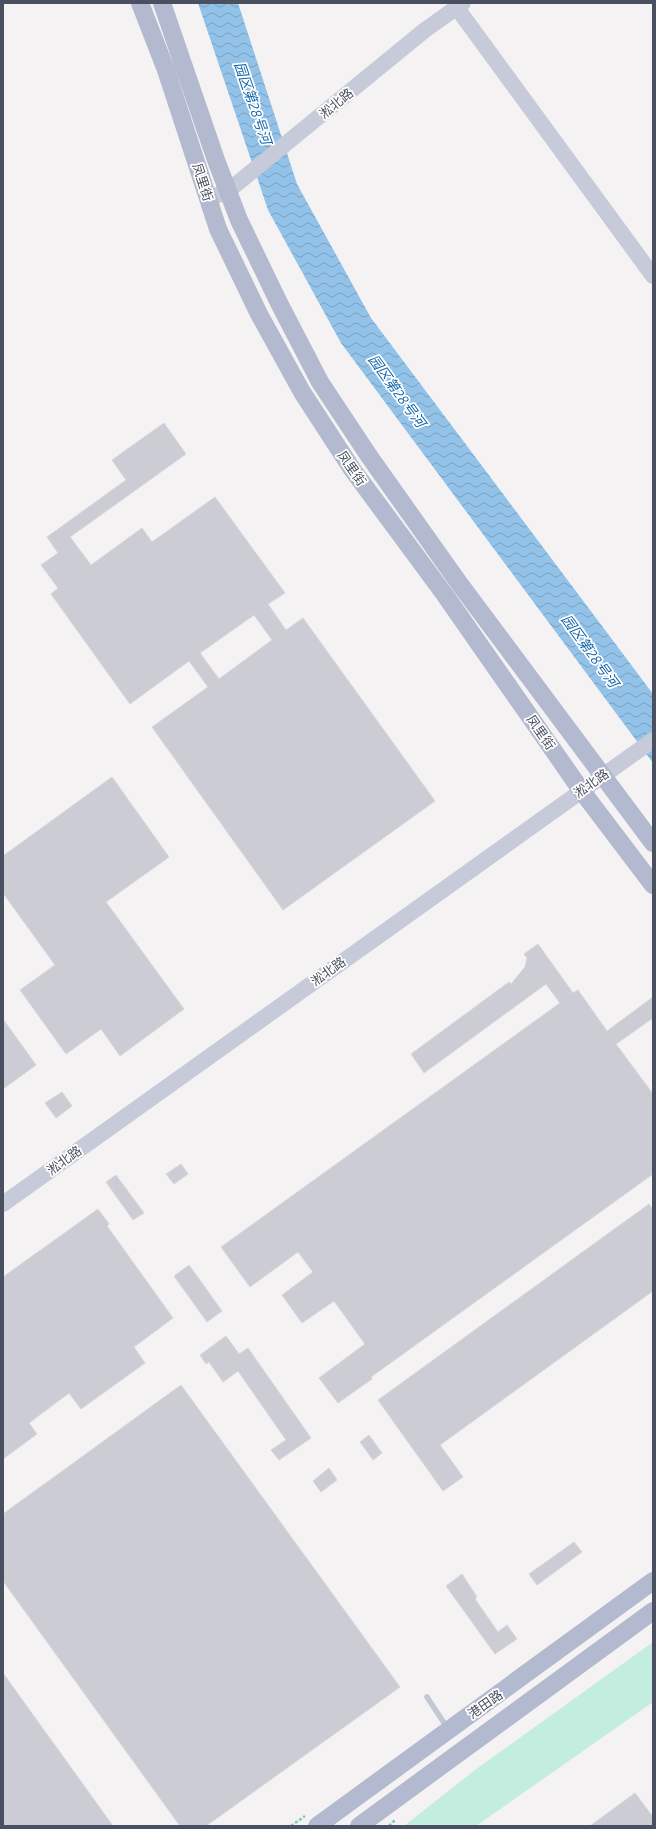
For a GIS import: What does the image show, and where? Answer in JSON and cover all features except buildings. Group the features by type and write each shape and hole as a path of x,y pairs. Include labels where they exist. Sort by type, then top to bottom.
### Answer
{"main road":[{"name":"凤里街","path":"140,3 166,70 218,229 259,314 302,392 352,469 446,595 581,790 653,885"},
{"name":"凤里街","path":"162,3 241,224 279,303 320,382 369,456 450,570 653,843"},
{"name":"港田路","path":"317,1826 653,1581"},
{"name":"港田路","path":"359,1826 653,1611"}],"street":[{"name":"淞北路","path":"208,199 228,191 425,30 460,5"},
{"path":"460,5 653,276"},
{"name":"淞北路","path":"3,1204 647,744"}],"lane":[{"path":"427,1697 448,1729"}],"green space":[{"path":"653,1642 653,1702 476,1826 404,1826 475,1770"}],"water":[{"name":"园区第28号河","path":"198,3 238,3 297,184 371,318 653,694 653,763 341,343 268,210"}]}
